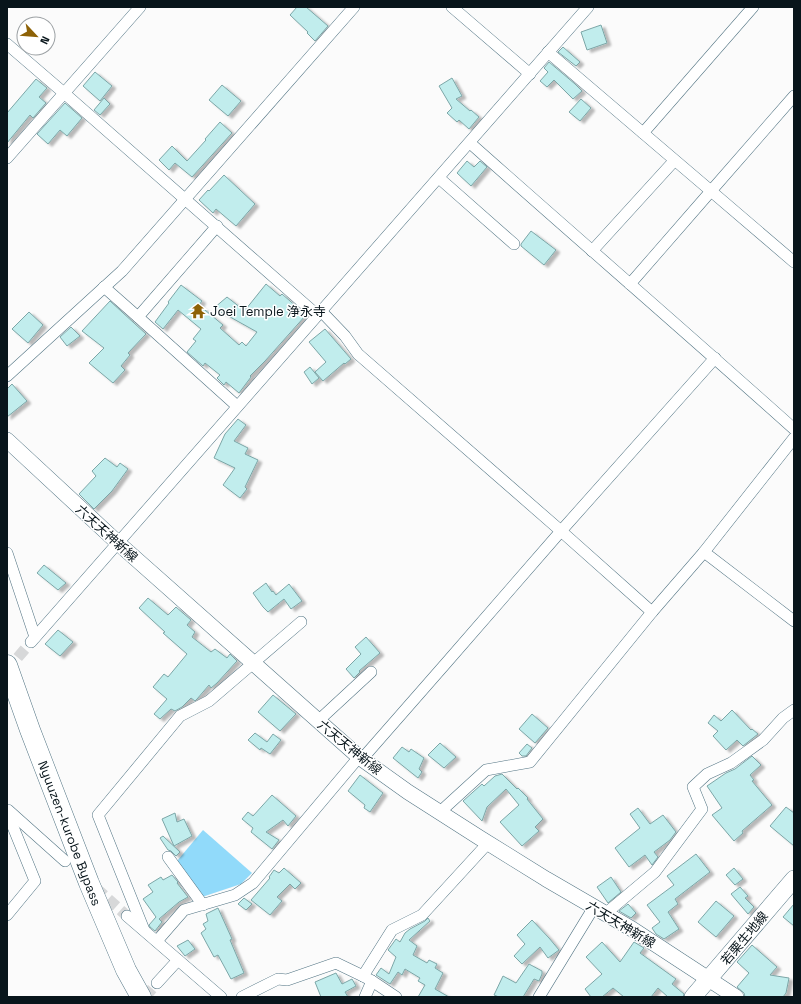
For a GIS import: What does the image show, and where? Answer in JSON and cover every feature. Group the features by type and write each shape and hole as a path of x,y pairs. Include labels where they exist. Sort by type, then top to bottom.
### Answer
{"highway":[{"name":"Nyuuzen-kurobe Bypass","path":"7,665 30,730 89,883 126,970 141,997"}],"main road":[{"name":"六天天神新線","path":"7,440 118,543 361,758 408,792 488,843 632,929 736,997"},
{"name":"若栗生地線","path":"693,997 794,878"}],"street":[{"path":"7,158 140,7"},
{"path":"7,376 122,271 354,7"},
{"path":"452,7 530,74"},
{"path":"7,553 33,640 588,7"},
{"path":"642,133 753,7"},
{"path":"7,44 319,313 345,336 358,354 652,612"},
{"path":"548,52 794,262"},
{"path":"630,284 794,96"},
{"path":"470,143 794,429"},
{"path":"592,251 674,161"},
{"path":"439,178 514,244"},
{"path":"138,316 217,226"},
{"path":"104,288 138,316 237,406"},
{"path":"157,941 184,910 235,895 253,883 361,758 715,358"},
{"path":"440,812 486,770 530,762 652,612 704,552 794,438"},
{"path":"704,552 794,621"},
{"path":"144,930 98,814 180,716 209,700 301,622"},
{"path":"318,721 371,672"},
{"path":"539,997 600,910 655,872 702,809 693,787 707,774 731,763 763,740 783,718 794,710"},
{"path":"7,811 65,861"},
{"path":"7,811 35,881 7,915"},
{"path":"365,997 367,979 392,930 422,915 488,843"},
{"path":"168,858 203,904"},
{"path":"127,916 221,997"},
{"path":"157,983 178,960"},
{"path":"242,997 278,978 287,980 336,962 396,997"}],"shaded area":[{"path":"203,830 252,873 241,884 202,897 177,861"}],"building":[{"path":"297,7 306,7 328,26 315,41 290,15"},
{"path":"601,25 607,43 587,50 581,32"},
{"path":"563,47 580,62 576,66 558,52"},
{"path":"549,62 582,91 573,99 554,80 547,87 540,81 548,72 544,68"},
{"path":"95,72 112,86 100,101 83,86"},
{"path":"452,78 462,96 456,99 479,117 469,129 459,120 457,122 447,113 452,108 439,86"},
{"path":"36,79 47,88 39,97 46,103 33,118 30,115 7,143 7,113"},
{"path":"222,85 241,101 228,116 209,100"},
{"path":"104,98 110,104 100,115 94,110"},
{"path":"581,99 591,108 580,121 569,112"},
{"path":"65,103 82,118 67,136 60,130 48,144 37,134"},
{"path":"220,122 232,133 192,177 175,163 169,170 159,160 172,146 187,161"},
{"path":"467,161 474,167 480,161 487,167 471,186 457,173"},
{"path":"224,175 255,204 236,226 216,209 213,213 199,200"},
{"path":"531,231 556,250 544,265 521,246"},
{"path":"266,284 280,296 282,294 306,315 250,376 251,377 239,393 226,382 224,385 217,378 220,375 205,363 203,366 187,352 196,341 193,339 201,329 178,310 163,329 155,322 181,285 202,301 199,305 223,325 220,328 239,345 242,342 246,346 257,332 214,308 227,297 241,308 242,306 246,309"},
{"path":"110,301 146,334 128,353 130,355 121,366 125,370 113,383 89,363 104,348 82,331"},
{"path":"29,312 43,325 28,343 12,329"},
{"path":"71,327 80,336 67,346 60,337"},
{"path":"325,329 351,359 323,381 315,372 326,362 309,342"},
{"path":"310,367 319,378 312,384 304,372"},
{"path":"12,384 27,401 7,417 7,389"},
{"path":"238,419 246,425 234,441 248,448 245,454 258,460 245,487 247,489 240,498 223,485 235,468 214,458 225,434"},
{"path":"105,458 117,467 120,463 128,469 112,491 94,509 79,494 96,476 92,471"},
{"path":"44,565 66,583 58,590 37,573"},
{"path":"266,583 276,595 289,584 302,601 291,609 284,599 268,612 253,593"},
{"path":"148,598 168,615 176,607 191,620 187,625 195,632 192,637 211,652 215,649 227,658 230,654 237,661 217,683 211,688 209,685 195,701 191,698 182,707 175,711 171,709 160,719 154,714 167,699 153,687 164,674 168,677 187,654 163,633 165,632 139,608"},
{"path":"58,630 73,642 60,656 45,644"},
{"path":"366,637 380,653 359,671 360,672 354,678 346,669 361,654 355,647"},
{"path":"273,695 296,714 280,731 258,712"},
{"path":"732,710 751,730 752,729 758,734 743,746 737,740 726,750 713,736 718,731 708,723 714,715 721,721"},
{"path":"532,714 548,728 535,743 519,729"},
{"path":"255,733 267,742 273,734 281,740 270,754 261,748 260,750 248,740"},
{"path":"440,743 456,757 444,768 428,755"},
{"path":"527,744 532,748 526,756 522,756 519,753"},
{"path":"402,747 409,752 411,749 424,758 419,769 422,772 418,778 393,758"},
{"path":"752,756 761,765 750,775 754,780 752,781 772,805 742,831 743,833 734,841 712,815 722,808 707,786 726,773 735,769"},
{"path":"502,774 528,798 527,799 543,819 535,827 539,831 522,846 500,822 519,805 506,789 487,807 482,821 463,801 482,784 484,786 495,776"},
{"path":"360,775 383,793 370,812 364,808 365,805 348,791"},
{"path":"272,795 296,816 288,826 283,820 266,832 279,840 272,849 251,832 253,828 242,819 248,812 253,816"},
{"path":"786,807 794,813 794,846 770,826"},
{"path":"638,808 650,824 663,815 676,832 670,840 654,852 658,857 652,865 645,855 629,867 615,848 640,828 630,814"},
{"path":"175,813 177,822 184,819 192,836 174,846 162,819"},
{"path":"163,836 180,852 176,856 168,850 160,838"},
{"path":"696,854 710,872 675,899 678,904 668,912 679,929 664,939 656,934 652,928 660,922 647,905 674,885 667,876"},
{"path":"284,868 301,883 295,889 290,884 277,897 282,901 270,915 251,900 270,878 269,877 274,870 279,873"},
{"path":"734,868 743,879 735,885 726,875"},
{"path":"172,875 188,897 179,902 159,919 162,922 155,931 149,925 156,917 143,899 153,892 148,885 161,877 163,880"},
{"path":"611,877 621,892 608,903 597,887"},
{"path":"740,887 748,896 745,898 754,907 748,914 731,894"},
{"path":"244,898 252,904 246,910 238,904"},
{"path":"716,901 734,916 716,937 698,922"},
{"path":"628,904 636,913 631,918 619,911"},
{"path":"794,904 794,926 783,917"},
{"path":"218,908 232,939 230,940 244,973 231,979 218,955 214,957 201,933 206,929 203,924 208,921 206,914"},
{"path":"428,918 430,921 409,940 417,946 413,955 427,963 429,960 437,964 435,968 443,973 435,989 449,997 418,997 425,985 418,981 420,978 405,969 402,975 398,972 390,984 376,975 381,968 389,974 396,957 388,950 396,939 400,942 405,933"},
{"path":"532,920 559,950 548,958 540,947 522,964 514,956 525,944 517,935"},
{"path":"188,940 195,949 185,956 177,946"},
{"path":"602,942 620,962 634,942 644,948 640,953 676,979 672,984 684,994 683,997 668,997 658,988 651,997 624,997 613,988 602,997 591,997 585,989 602,974 586,957"},
{"path":"752,945 777,967 770,975 789,978 786,993 783,997 745,997 744,993 737,987 749,973 737,962"},
{"path":"529,964 542,971 542,974 539,981 534,979 523,997 499,997 494,995 503,976 516,983"},
{"path":"336,973 342,984 352,979 356,986 345,992 348,997 321,997 315,982"}],"tunnel":[{"path":"7,670 31,642"},
{"path":"96,888 127,916"},
{"path":"145,997 157,983"}],"place":[{"name":"Joei Temple 浄永寺","path":"198,311"}]}
